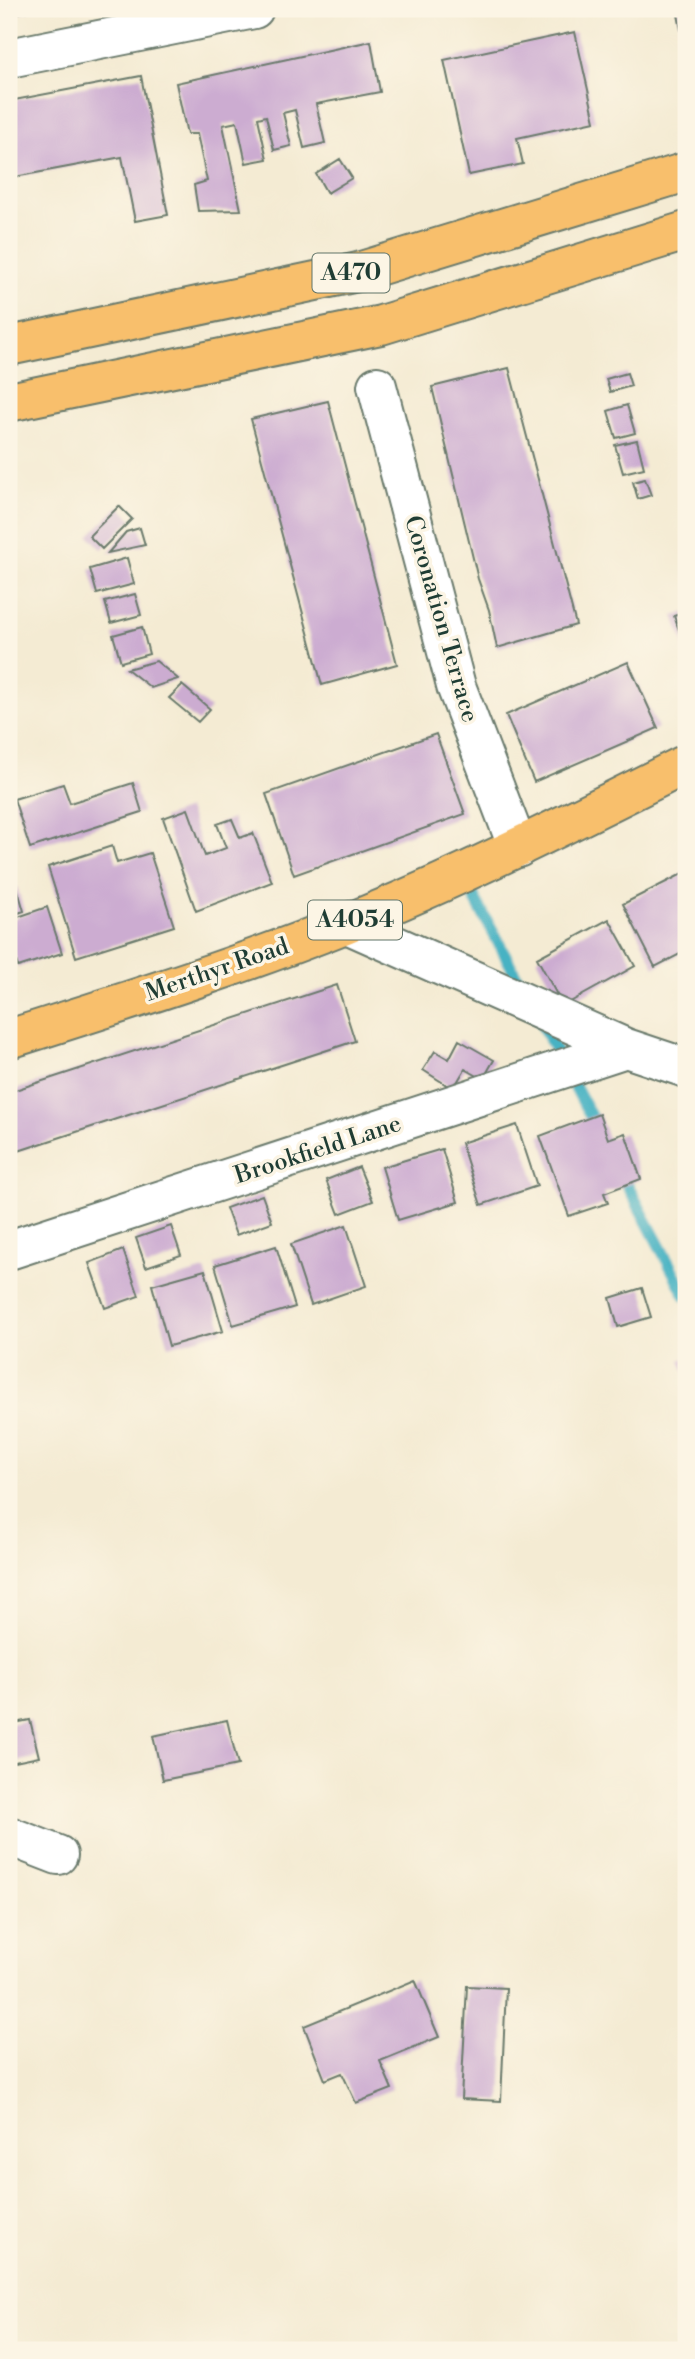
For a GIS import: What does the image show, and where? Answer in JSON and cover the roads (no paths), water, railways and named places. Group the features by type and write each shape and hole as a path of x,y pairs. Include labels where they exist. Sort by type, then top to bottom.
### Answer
{"main road":[{"name":"A470","path":"9,346 358,272 686,172"},
{"name":"A470","path":"9,402 381,326 686,231"},
{"name":"Merthyr Road","path":"9,1039 217,973 346,923 518,848 686,764"}],"street":[{"path":"9,58 254,9"},
{"name":"Coronation Terrace","path":"377,386 456,686 518,848"},
{"path":"346,923 626,1048 686,1068"},
{"name":"Brookfield Lane","path":"9,1250 626,1048"},
{"path":"9,1836 58,1856"}],"waterway":[{"path":"473,895 525,992"},
{"path":"540,1021 599,1132"},
{"path":"619,1169 686,1296"}]}
